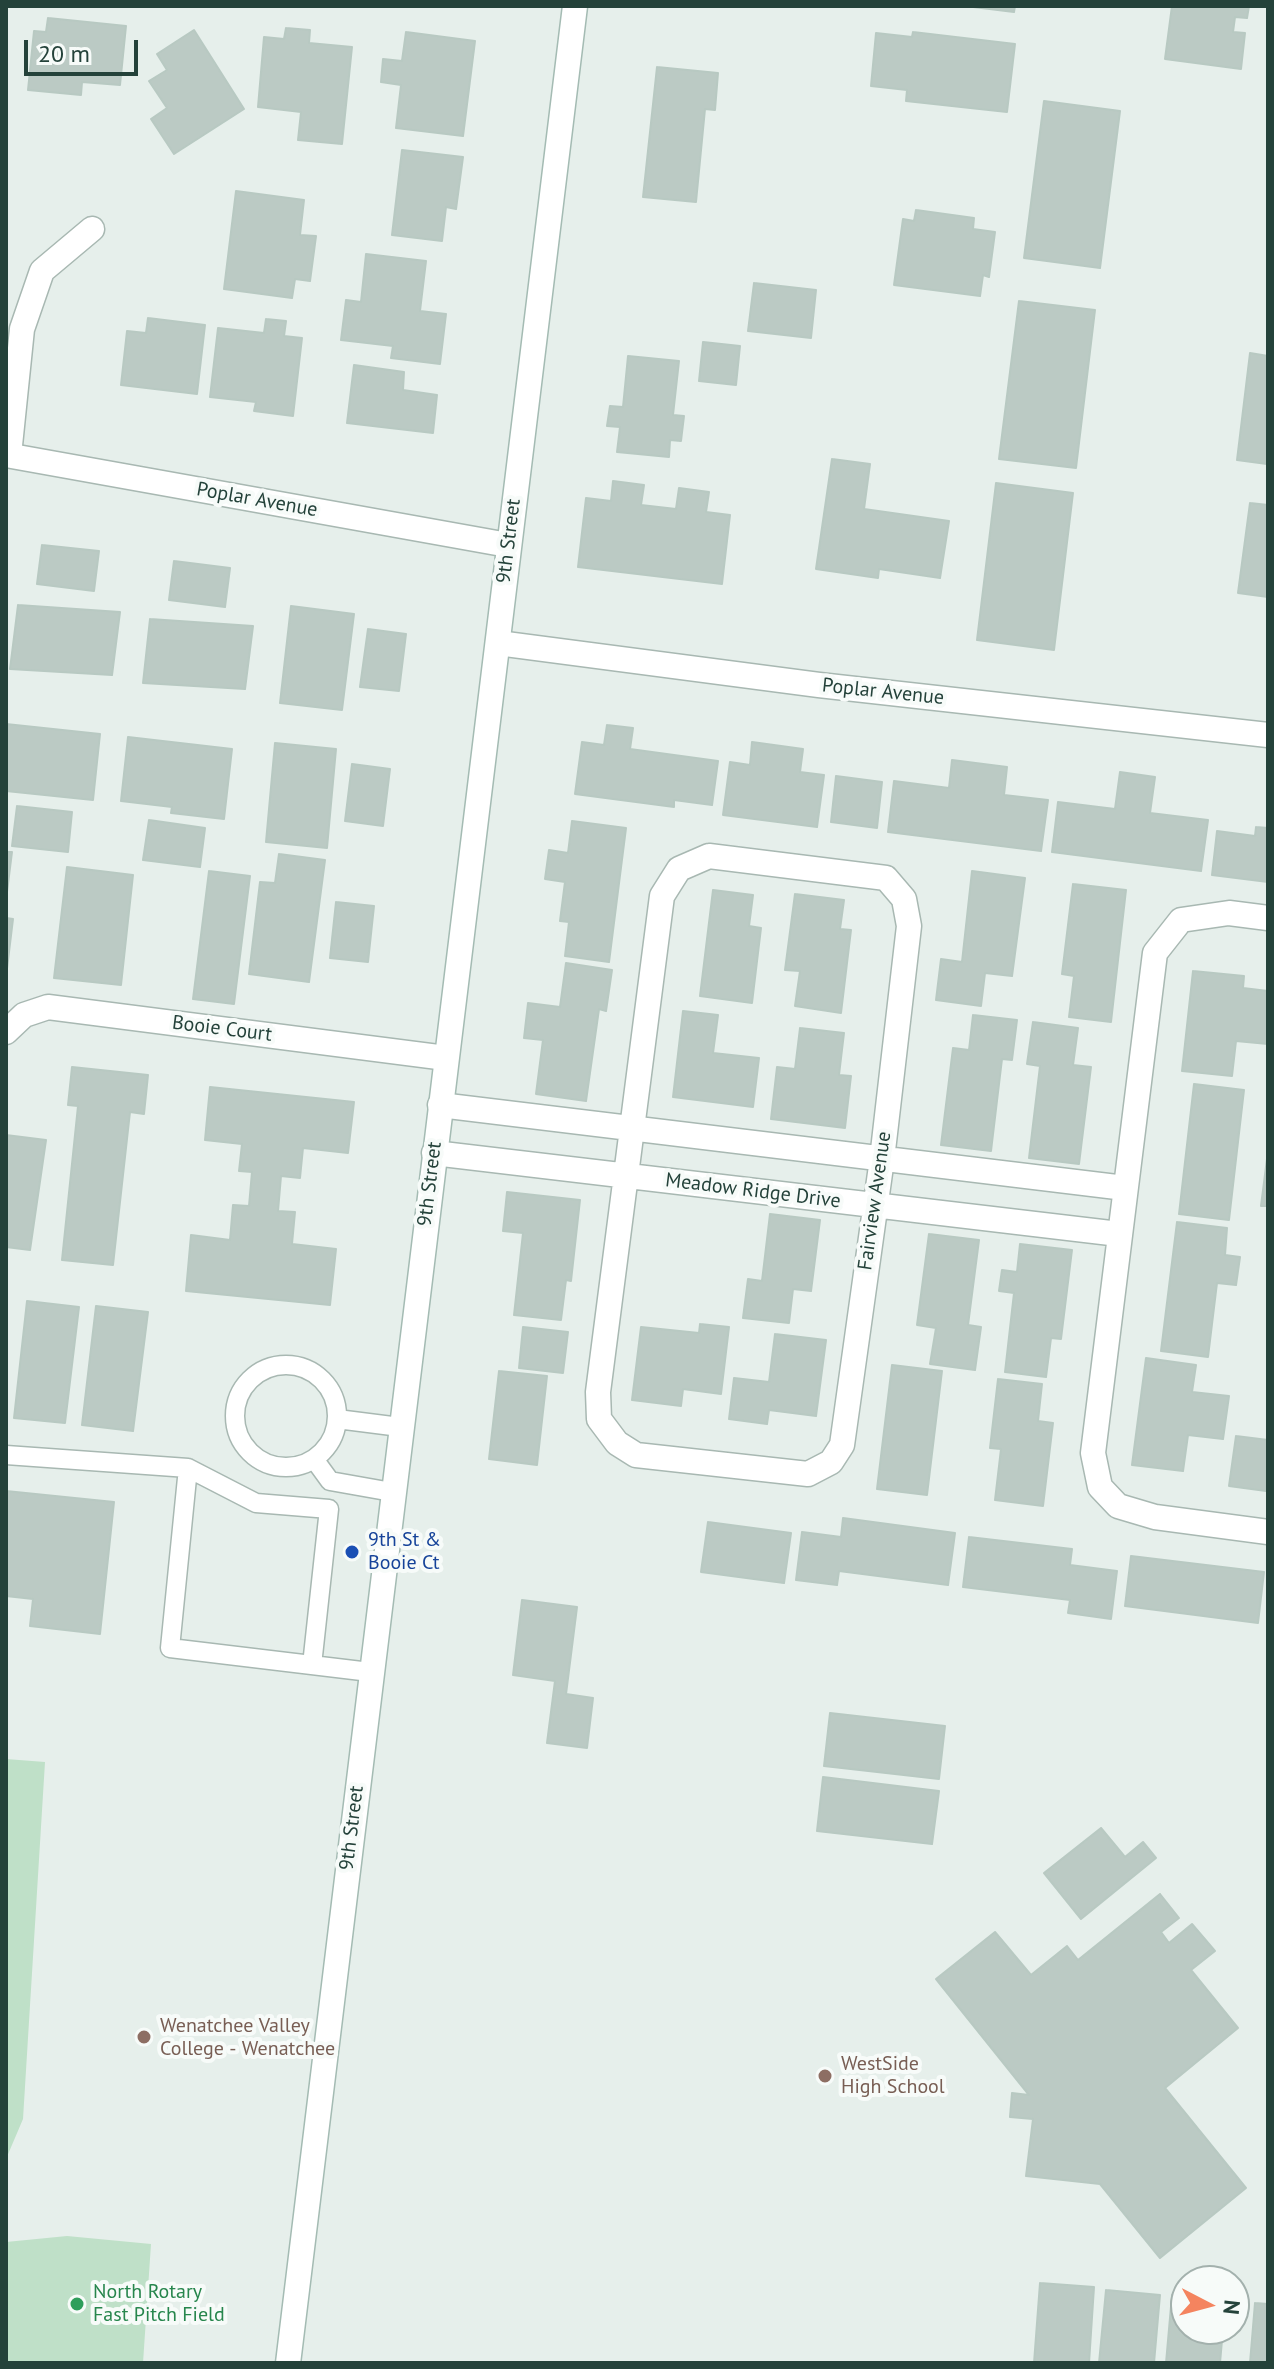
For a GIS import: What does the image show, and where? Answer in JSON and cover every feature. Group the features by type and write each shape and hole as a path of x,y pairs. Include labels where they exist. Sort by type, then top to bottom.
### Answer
{"street":[{"name":"9th Street","path":"288,2363 575,6"},
{"path":"8,455 22,329 42,271 92,229"},
{"name":"Poplar Avenue","path":"8,455 508,545"},
{"name":"Poplar Avenue","path":"498,643 819,685 1268,735"},
{"name":"Fairview Avenue","path":"709,856 886,878 904,899 909,926 882,1159 842,1445 831,1462 808,1474 636,1455 617,1443 599,1419 598,1392 662,896 679,869 709,856"},
{"path":"1268,918 1229,913 1181,920 1155,953 1093,1453 1100,1487 1118,1506 1155,1517 1268,1532"},
{"name":"Booie Court","path":"6,1032 24,1015 48,1007 446,1058"},
{"path":"440,1105 1125,1188"},
{"name":"Meadow Ridge Drive","path":"434,1153 1119,1234"}],"lane":[{"path":"291,1364 306,1368 330,1389 337,1419 334,1435 314,1459 284,1467 254,1456 236,1430 234,1414 238,1397 259,1372 275,1365 291,1364"},
{"path":"337,1419 400,1427"},
{"path":"6,1455 188,1468 256,1503 329,1509 312,1665"},
{"path":"314,1459 330,1481 392,1492"},
{"path":"188,1468 170,1648 370,1672"}],"green space":[{"path":"6,1759 45,1762 23,2119 6,2159"},
{"name":"North Rotary Fast Pitch Field","path":"67,2236 151,2244 143,2363 6,2363 6,2242"}],"building":[{"path":"965,6 1015,6 1014,12"},
{"path":"1172,6 1249,6 1247,18 1235,17 1233,32 1245,33 1241,69 1165,59"},
{"path":"48,18 126,26 120,85 82,82 81,95 28,90 34,31 46,32"},
{"path":"286,28 310,30 309,43 352,47 342,144 298,140 301,112 258,107 264,37 284,39"},
{"path":"194,30 244,109 174,154 151,119 167,108 149,81 167,70 157,54"},
{"path":"406,32 475,41 463,136 396,128 401,85 381,82 383,59 402,61"},
{"path":"913,32 1015,44 1007,112 906,101 907,90 871,86 876,33 912,37"},
{"path":"657,67 718,73 715,110 705,109 696,202 643,197"},
{"path":"1044,101 1120,111 1100,268 1024,258"},
{"path":"402,150 463,157 456,209 446,207 442,241 392,235"},
{"path":"236,191 304,200 300,235 316,236 310,281 295,279 292,298 224,289"},
{"path":"916,210 974,218 973,229 995,232 989,277 983,275 980,296 894,285 903,219 914,221"},
{"path":"366,254 426,261 420,311 446,314 440,364 391,358 393,346 341,340 346,300 361,302"},
{"path":"754,283 816,290 811,338 748,331"},
{"path":"1019,301 1095,310 1076,468 999,459"},
{"path":"148,318 205,325 197,394 121,385 127,331 146,333"},
{"path":"266,319 286,321 284,336 302,338 293,416 254,411 256,402 210,397 218,328 264,333"},
{"path":"703,342 740,346 736,385 699,381"},
{"path":"1250,353 1268,356 1268,470 1267,464 1237,460"},
{"path":"628,356 679,361 673,415 684,416 681,441 670,440 669,457 617,452 620,427 607,426 610,406 623,407"},
{"path":"354,365 404,372 403,390 437,395 433,433 347,423"},
{"path":"832,459 870,464 864,509 949,521 940,578 879,569 878,578 816,569"},
{"path":"613,481 644,485 641,505 676,509 679,488 709,492 706,512 730,515 722,584 578,567 586,498 611,501"},
{"path":"996,483 1073,493 1054,650 977,640"},
{"path":"1250,503 1268,505 1268,597 1238,593"},
{"path":"42,545 99,551 94,591 37,584"},
{"path":"174,561 230,568 225,607 169,600"},
{"path":"18,605 120,612 112,675 10,669"},
{"path":"291,606 354,614 342,710 280,703"},
{"path":"150,619 253,626 245,689 143,683"},
{"path":"368,629 406,634 399,691 360,687"},
{"path":"6,724 100,734 93,800 6,791"},
{"path":"607,725 633,728 630,749 718,761 712,805 674,800 674,807 575,794 582,742 604,745"},
{"path":"128,737 232,749 224,819 171,813 172,807 121,801"},
{"path":"752,742 803,749 800,772 824,775 817,827 723,815 730,762 750,765"},
{"path":"275,743 336,749 327,848 266,842"},
{"path":"952,760 1007,767 1004,795 1048,800 1041,851 888,832 894,781 949,788"},
{"path":"352,764 390,769 383,826 345,821"},
{"path":"1120,772 1155,777 1150,813 1208,820 1201,871 1052,852 1058,802 1115,809"},
{"path":"836,776 882,782 877,828 831,822"},
{"path":"17,806 72,812 68,852 12,846"},
{"path":"149,820 205,828 200,867 143,860"},
{"path":"572,821 626,828 609,962 565,956 569,922 560,921 565,882 545,879 549,850 568,853"},
{"path":"1256,827 1268,828 1268,882 1212,875 1217,831 1255,836"},
{"path":"6,852 12,852 6,900"},
{"path":"279,854 325,860 309,982 249,974 260,882 275,883"},
{"path":"67,867 133,875 121,985 54,978"},
{"path":"209,871 250,876 234,1004 193,999"},
{"path":"972,871 1025,878 1012,976 985,973 981,1006 936,1000 941,959 962,962"},
{"path":"1073,884 1126,890 1111,1022 1069,1017 1074,976 1062,974"},
{"path":"713,890 753,895 749,926 761,928 752,1003 700,996"},
{"path":"795,894 844,900 840,929 851,930 841,1013 795,1006 800,971 785,970"},
{"path":"336,902 374,906 368,962 330,958"},
{"path":"6,918 13,919 6,977"},
{"path":"566,963 612,970 606,1011 599,1009 586,1101 536,1094 543,1040 524,1038 528,1003 560,1007"},
{"path":"1193,971 1244,976 1243,988 1268,991 1268,1044 1236,1041 1232,1076 1182,1071"},
{"path":"683,1011 718,1015 713,1053 759,1058 753,1107 673,1097"},
{"path":"973,1015 1017,1020 1012,1060 1002,1059 991,1151 941,1145 953,1048 969,1050"},
{"path":"1033,1022 1078,1028 1073,1065 1091,1067 1079,1164 1029,1158 1040,1066 1027,1064"},
{"path":"800,1028 844,1033 839,1075 851,1076 845,1128 771,1119 777,1067 795,1069"},
{"path":"72,1067 148,1075 144,1114 130,1112 113,1265 62,1260 78,1106 68,1105"},
{"path":"1194,1084 1244,1090 1229,1220 1179,1214"},
{"path":"210,1087 354,1102 348,1153 303,1148 300,1178 281,1176 278,1211 295,1212 292,1244 336,1249 330,1305 186,1291 191,1235 230,1240 233,1205 249,1206 252,1172 239,1171 242,1144 205,1140"},
{"path":"6,1135 46,1140 30,1250 6,1247"},
{"path":"1268,1151 1268,1206 1261,1206"},
{"path":"507,1192 580,1200 571,1281 566,1280 561,1320 514,1315 523,1233 503,1231"},
{"path":"770,1214 820,1220 811,1291 793,1289 789,1323 743,1318 748,1279 762,1281"},
{"path":"1177,1222 1227,1228 1225,1255 1240,1257 1236,1285 1217,1283 1208,1357 1161,1351"},
{"path":"929,1234 979,1240 968,1325 981,1327 975,1370 930,1364 936,1328 917,1325"},
{"path":"1020,1244 1072,1250 1061,1339 1051,1338 1046,1377 1005,1372 1014,1293 999,1291 1002,1270 1017,1272"},
{"path":"27,1301 79,1307 65,1423 14,1418"},
{"path":"96,1306 148,1312 133,1431 82,1425"},
{"path":"700,1324 729,1327 721,1394 683,1389 681,1406 632,1400 641,1327 699,1333"},
{"path":"523,1327 568,1332 563,1373 519,1368"},
{"path":"775,1334 826,1340 816,1416 769,1410 767,1424 729,1419 734,1378 769,1382"},
{"path":"1146,1358 1196,1365 1192,1392 1229,1396 1223,1439 1188,1435 1183,1471 1132,1465"},
{"path":"892,1365 942,1371 927,1495 877,1489"},
{"path":"499,1371 547,1376 537,1465 489,1459"},
{"path":"998,1379 1042,1384 1038,1421 1053,1423 1043,1506 995,1500 1001,1449 990,1448"},
{"path":"1236,1436 1268,1440 1266,1491 1229,1486"},
{"path":"6,1491 114,1502 100,1634 30,1626 33,1599 6,1596"},
{"path":"843,1518 955,1533 948,1585 839,1571 837,1585 796,1580 802,1532 841,1537"},
{"path":"708,1522 791,1533 784,1583 701,1572"},
{"path":"969,1537 1072,1549 1070,1565 1117,1571 1111,1619 1068,1613 1070,1600 963,1587"},
{"path":"1131,1556 1264,1572 1258,1623 1125,1606"},
{"path":"522,1600 577,1607 566,1694 593,1698 587,1748 547,1743 555,1681 513,1675"},
{"path":"830,1713 945,1726 939,1779 824,1766"},
{"path":"823,1777 939,1791 932,1844 817,1831"},
{"path":"1101,1828 1125,1857 1143,1842 1156,1858 1081,1919 1044,1873"},
{"path":"1160,1894 1179,1918 1161,1932 1169,1943 1192,1924 1215,1951 1191,1970 1238,2028 1165,2088 1246,2188 1160,2258 1100,2184 1026,2176 1033,2119 1010,2117 1012,2093 1029,2095 936,1979 995,1932 1031,1975 1067,1946 1078,1960"},
{"path":"1040,2283 1094,2287 1089,2363 1034,2363"},
{"path":"1106,2290 1160,2295 1154,2363 1099,2363"},
{"path":"1255,2303 1268,2304 1268,2363 1250,2363"},
{"path":"1170,2318 1170,2345 1222,2345 1220,2363 1166,2363"}],"place":[{"name":"9th St & Booie Ct","path":"352,1552"},
{"name":"Wenatchee Valley College - Wenatchee","path":"144,2037"},
{"name":"WestSide High School","path":"825,2076"},
{"name":"North Rotary Fast Pitch Field","path":"77,2304"}]}
